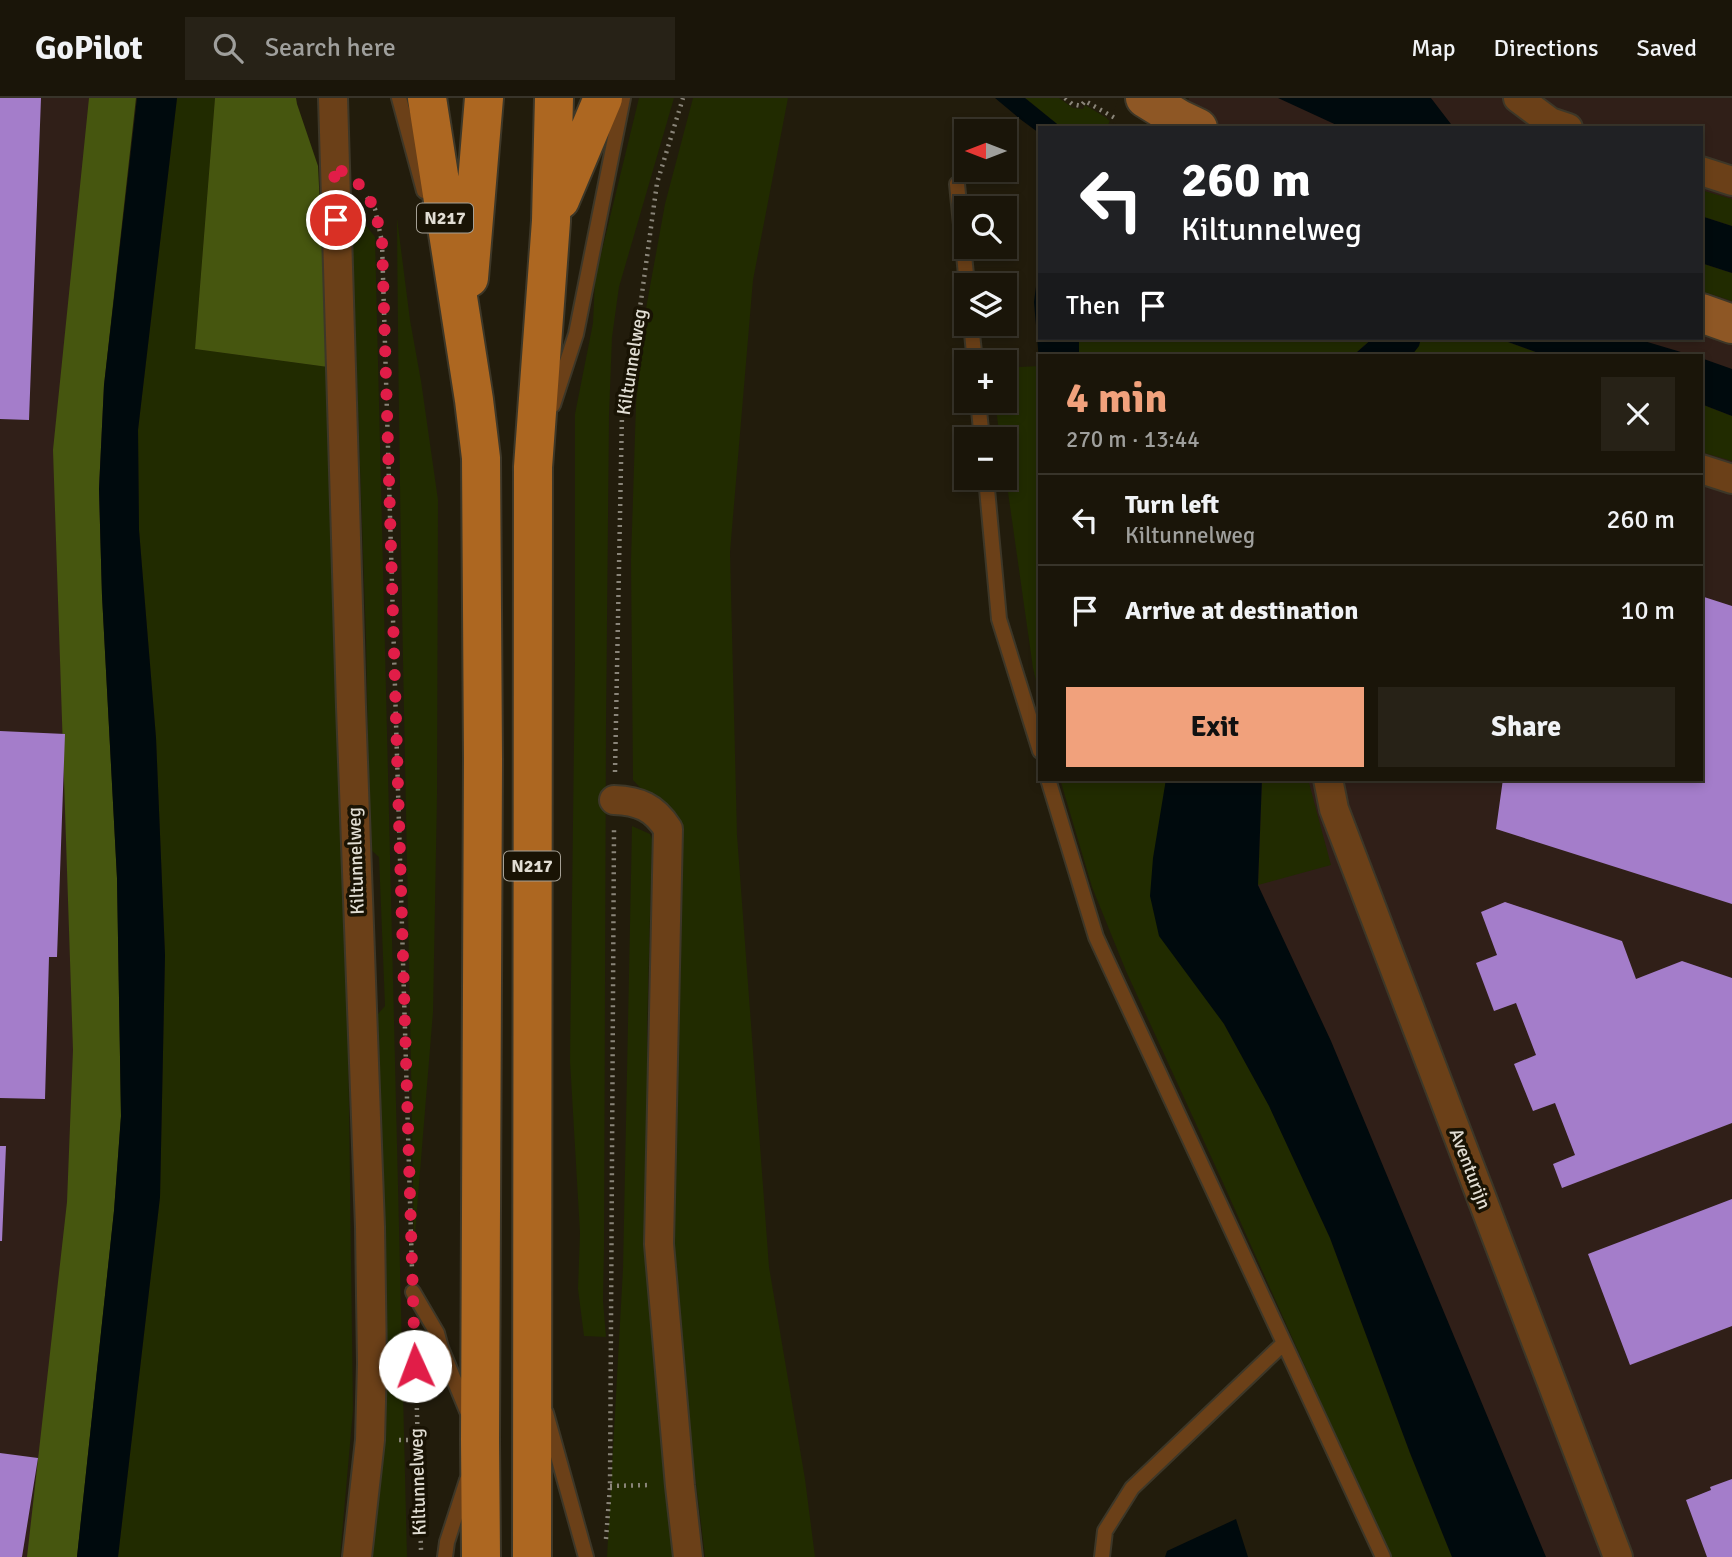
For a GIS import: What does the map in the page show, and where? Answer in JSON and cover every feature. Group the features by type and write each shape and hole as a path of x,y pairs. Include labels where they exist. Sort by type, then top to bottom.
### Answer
{"main road":[{"name":"N217","path":"427,98 481,458 481,1557"},
{"name":"N217","path":"445,98 464,339"},
{"name":"N217","path":"464,98 464,339"},
{"name":"N217","path":"464,339 484,98"},
{"name":"N217","path":"532,98 551,221"},
{"name":"N217","path":"532,1557 533,467 551,221 554,98"},
{"name":"N217","path":"551,221 579,98"},
{"name":"N217","path":"551,221 603,98"}],"street":[{"name":"Kiltunnelweg","path":"332,98 370,1241 370,1440 358,1557"},
{"path":"1518,98 1550,122 1562,126"},
{"path":"1133,110 1179,119 1194,126"},
{"path":"1703,172 1732,181"},
{"path":"1703,314 1732,324"},
{"path":"1703,469 1732,479"},
{"name":"Aventurijn","path":"1328,781 1334,809 1618,1557"},
{"path":"614,800 650,808 660,816 668,829 659,1244 688,1557"}],"lane":[{"name":"N217","path":"399,98 464,339"},
{"name":"N217","path":"533,467 576,334 623,98"},
{"path":"957,184 966,273"},
{"path":"987,490 999,619 1038,745"},
{"path":"1049,781 1096,937 1383,1557"},
{"path":"413,1292 437,1333 480,1440 447,1542 445,1557"},
{"path":"1102,1557 1105,1531 1132,1488 1284,1343"},
{"path":"532,1361 586,1557"}],"path":[{"name":"Kiltunnelweg","path":"606,1545 610,1486 614,800 622,413 657,183 683,98"},
{"path":"1065,98 1072,104 1081,106 1085,101 1133,110"},
{"name":"Kiltunnelweg","path":"334,165 361,186 375,209 382,242 421,1557"},
{"path":"610,1486 680,1486"}],"shaded area":[{"path":"0,98 116,98 63,1557 0,1557"},
{"path":"137,98 177,98 138,430 139,530 156,738 165,955 160,1197 118,1557 77,1557 114,1211 121,1116 117,878 99,489 104,385"},
{"path":"995,98 1025,98 1060,126 1038,126 1038,132"},
{"path":"1170,98 1732,98 1732,1557 1520,1557 1204,781 1703,781 1703,354 1065,354 1061,340 1703,340 1703,126 1156,126"},
{"path":"1278,98 1431,98 1452,126 1339,126"},
{"path":"1703,217 1732,226 1732,273 1703,264"},
{"path":"1038,271 1038,340 1079,340 1079,354 1038,354 1034,302"},
{"path":"1371,340 1420,340 1413,354 1357,352"},
{"path":"1503,340 1641,340 1688,354 1541,354"},
{"path":"1703,359 1732,369 1732,416 1703,405"},
{"path":"1166,781 1262,781 1258,885 1331,1041 1546,1557 1452,1557 1330,1238 1269,1106 1224,1024 1159,936 1150,896 1153,858"},
{"path":"1236,1519 1248,1557 1165,1557 1167,1551"}],"green space":[{"path":"89,98 136,98 104,385 99,489 117,878 121,1116 114,1211 77,1557 27,1557 67,1202 73,1050 53,450"},
{"path":"177,98 215,98 195,349 328,367 348,1032 353,1410 340,1557 118,1557 160,1197 165,955 156,738 139,530 138,430"},
{"path":"215,98 296,98 318,166 328,367 195,349"},
{"path":"639,98 674,98 619,287 612,337 606,724 603,1301 606,1337 584,1336 578,1289 580,1233 570,1061 575,414 593,323 595,279"},
{"path":"693,98 788,98 753,280 730,552 737,835 769,1267 805,1479 815,1557 705,1557 682,1363 674,1246 680,906 648,796 633,780 631,560 636,404 645,314 665,204"},
{"path":"1025,98 1059,98 1073,108 1083,109 1085,105 1110,120 1108,126 1060,126"},
{"path":"1703,191 1732,199 1732,226 1703,217"},
{"path":"351,206 375,237 407,1557 368,1557 384,1287 377,1015 385,1006 379,857 370,849 366,639"},
{"path":"397,218 438,500 433,1012 414,1246 400,475"},
{"path":"1703,264 1732,273 1732,301 1703,292"},
{"path":"1079,340 1371,340 1357,354 1079,354"},
{"path":"1420,340 1503,340 1541,354 1413,354"},
{"path":"1038,366 1038,690 1008,490 1017,490 1017,427 998,427 997,413 1017,413 1017,367"},
{"path":"1703,405 1732,416 1732,461 1703,453"},
{"path":"1061,781 1166,781 1224,1024 1269,1105 1330,1238 1452,1557 1390,1557 1126,971 1092,887"},
{"path":"1262,781 1309,781 1331,865 1258,885"},
{"path":"632,826 650,834 652,839 647,1031 648,1230 677,1557 607,1557 623,1269"}],"pier":[{"path":"1118,98 1189,98 1177,126 1119,126 1107,119 1110,111 1114,110"}],"building":[{"path":"0,98 41,98 29,420 0,419"},
{"path":"1703,597 1732,606 1732,904 1496,829 1503,781 1703,781"},
{"path":"0,731 65,734 57,957 49,957 45,1099 0,1098"},
{"path":"1505,902 1622,941 1636,979 1682,961 1732,978 1732,1123 1562,1188 1553,1164 1575,1155 1555,1103 1533,1111 1514,1064 1536,1055 1516,1003 1494,1011 1476,963 1497,955 1481,912"},
{"path":"0,1146 6,1146 2,1241 0,1241"},
{"path":"1732,1199 1732,1326 1630,1365 1588,1254"},
{"path":"0,1453 38,1458 22,1557 0,1557"},
{"path":"1732,1479 1732,1557 1707,1557 1686,1500"}],"route":[{"path":"336,220 334,165 361,186 375,209 382,242 415,1366"}]}
